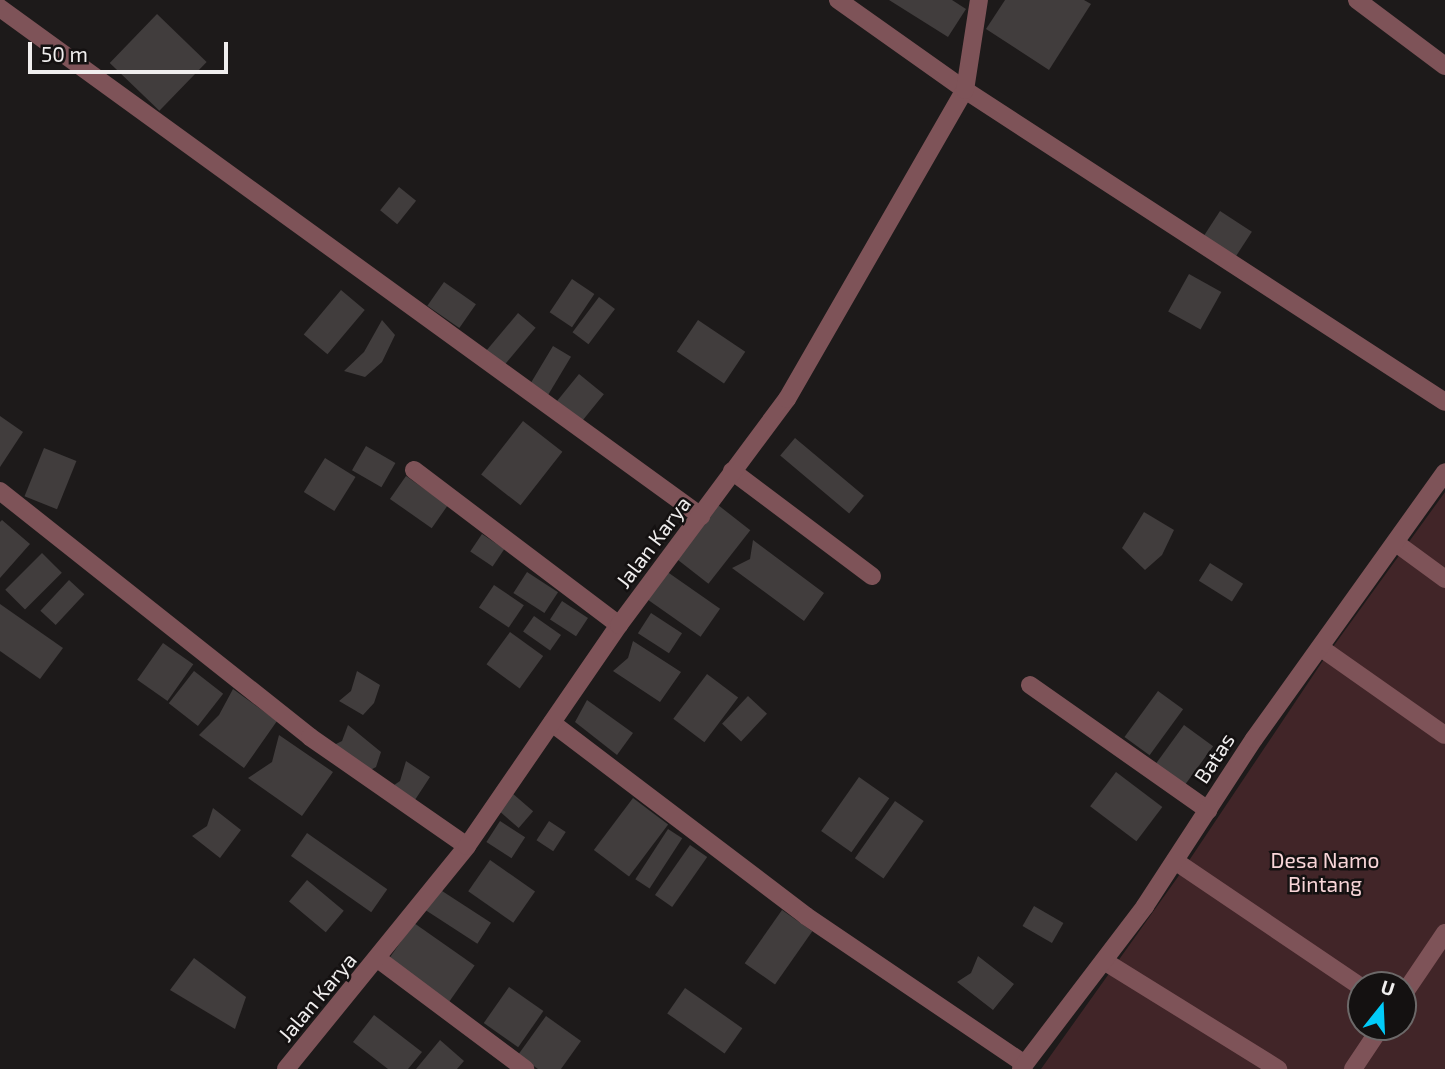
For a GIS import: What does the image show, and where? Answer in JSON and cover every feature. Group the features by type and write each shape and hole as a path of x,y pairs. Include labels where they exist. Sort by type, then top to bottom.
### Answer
{"street":[{"path":"838,0 965,90 1445,402"},
{"name":"Jalan Karya","path":"293,1067 467,846 619,625 787,399 965,90 979,0"},
{"path":"1357,0 1445,66"},
{"path":"0,8 701,516"},
{"path":"414,470 619,625"},
{"path":"732,471 872,576"},
{"name":"Batas","path":"1023,1067 1104,961 1175,861 1445,472"},
{"path":"0,491 310,737 467,846"},
{"path":"1396,543 1445,579"},
{"path":"1321,648 1445,736"},
{"path":"1030,685 1208,810"},
{"path":"552,723 806,916 1023,1067"},
{"path":"1175,861 1347,978"},
{"path":"1417,974 1445,933"},
{"path":"377,959 525,1069"},
{"path":"1104,961 1278,1069"},
{"path":"1353,1069 1372,1041"}],"green space":[{"name":"Desa Namo Bintang","path":"1445,492 1445,1069 1041,1069 1180,874 1322,662"}],"building":[{"path":"889,0 952,0 966,9 948,37"},
{"path":"1005,0 1084,0 1091,4 1049,70 986,29"},
{"path":"157,14 207,62 159,111 110,63"},
{"path":"399,187 416,201 397,224 380,210"},
{"path":"1220,211 1252,232 1234,259 1202,239"},
{"path":"1189,274 1221,292 1201,330 1168,312"},
{"path":"572,279 594,294 572,327 550,312"},
{"path":"444,282 476,304 459,328 427,306"},
{"path":"341,290 365,310 327,354 304,334"},
{"path":"599,297 615,309 588,344 573,332"},
{"path":"518,313 536,328 502,368 484,354"},
{"path":"382,320 395,335 382,362 365,377 344,371 364,352"},
{"path":"698,320 745,352 724,383 677,352"},
{"path":"553,346 571,357 546,398 528,387"},
{"path":"579,374 604,394 579,425 554,405"},
{"path":"0,416 23,432 0,467"},
{"path":"523,421 562,452 521,505 481,475"},
{"path":"795,438 864,496 849,513 780,456"},
{"path":"366,446 395,463 381,487 352,470"},
{"path":"44,448 76,461 57,509 25,496"},
{"path":"325,458 356,477 334,511 304,492"},
{"path":"406,476 448,505 432,528 390,499"},
{"path":"718,505 750,530 708,584 676,559"},
{"path":"1144,512 1174,530 1162,555 1145,570 1122,548"},
{"path":"2,520 30,544 0,578 0,522"},
{"path":"482,534 504,549 493,567 470,551"},
{"path":"753,540 824,593 804,621 732,568 750,559"},
{"path":"42,553 62,573 25,610 5,590"},
{"path":"1210,563 1243,584 1232,601 1199,581"},
{"path":"666,571 720,609 701,637 646,599"},
{"path":"527,572 558,592 544,613 513,593"},
{"path":"69,580 84,594 56,625 40,611"},
{"path":"494,585 524,605 509,628 479,607"},
{"path":"562,601 588,618 576,636 550,619"},
{"path":"0,604 63,648 40,679 0,651"},
{"path":"651,613 682,633 669,653 638,633"},
{"path":"534,616 561,635 550,650 523,632"},
{"path":"510,632 543,656 520,688 486,664"},
{"path":"633,641 681,672 660,702 613,671 628,658"},
{"path":"163,643 193,664 167,701 137,680"},
{"path":"194,671 223,694 198,726 169,703"},
{"path":"357,671 380,685 374,703 363,715 339,701 351,691"},
{"path":"707,674 738,697 704,742 673,719"},
{"path":"233,689 277,721 244,768 199,735 219,715"},
{"path":"1158,691 1183,709 1150,755 1124,737"},
{"path":"748,696 767,714 741,742 722,724"},
{"path":"587,700 633,733 617,755 575,722"},
{"path":"348,725 381,752 376,767 363,774 330,747 342,741"},
{"path":"1184,725 1213,746 1184,787 1155,765"},
{"path":"279,735 333,772 302,816 248,778 272,762"},
{"path":"406,761 430,777 411,806 387,790 400,781"},
{"path":"1116,772 1162,807 1136,841 1090,806"},
{"path":"859,777 889,798 851,852 821,831"},
{"path":"512,793 533,811 519,828 498,810"},
{"path":"633,798 668,824 629,876 594,850"},
{"path":"895,801 924,821 884,878 855,858"},
{"path":"213,808 241,830 220,858 192,836 207,826"},
{"path":"500,821 525,837 512,858 486,842"},
{"path":"549,821 566,832 553,851 536,840"},
{"path":"668,829 682,838 650,889 635,879"},
{"path":"307,833 387,889 371,912 291,856"},
{"path":"690,845 707,857 672,907 655,895"},
{"path":"490,860 535,892 513,923 468,891"},
{"path":"307,880 344,911 326,932 289,901"},
{"path":"439,889 491,923 477,944 425,910"},
{"path":"1034,906 1063,923 1052,943 1022,926"},
{"path":"782,910 812,931 775,984 745,963"},
{"path":"414,923 475,965 449,1001 389,959"},
{"path":"978,956 1014,984 993,1010 957,982 971,973"},
{"path":"194,958 246,997 235,1029 170,990"},
{"path":"509,987 543,1011 518,1047 484,1023"},
{"path":"685,988 742,1028 725,1054 667,1013"},
{"path":"374,1015 422,1052 408,1069 388,1069 353,1042"},
{"path":"546,1016 581,1041 561,1069 538,1069 518,1055"},
{"path":"440,1040 464,1061 457,1069 416,1069"}]}
